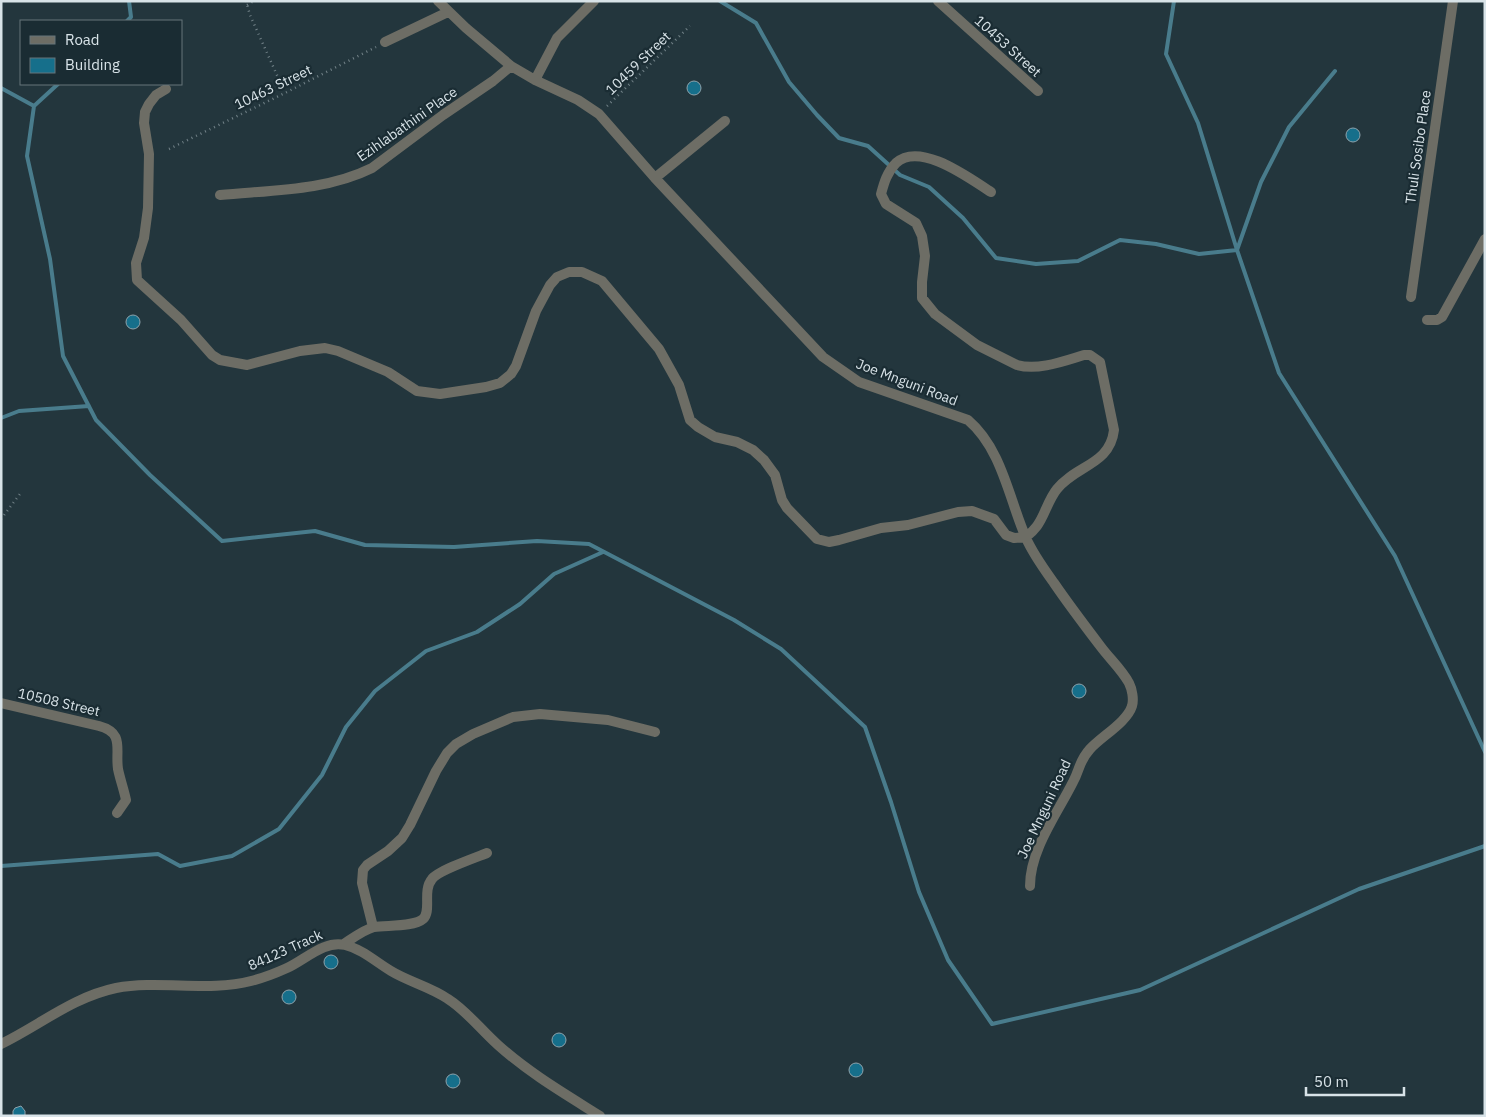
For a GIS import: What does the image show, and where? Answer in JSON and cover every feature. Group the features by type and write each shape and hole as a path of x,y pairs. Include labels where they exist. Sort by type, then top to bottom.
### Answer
{"street":[{"name":"Joe Mnguni Road","path":"438,1 448,12 511,66 535,80 578,100 599,114 655,178 809,342 834,366 860,382 968,420 985,439 996,458 1026,537 1037,558 1054,584 1129,684 1133,697 1132,705 1126,716 1100,739 1080,762 1075,780 1036,854 1030,872 1030,886"},
{"path":"535,80 557,38 594,1"},
{"name":"10453 Street","path":"938,1 1038,91"},
{"name":"Thuli Sosibo Place","path":"1411,297 1452,1"},
{"path":"385,42 448,12"},
{"name":"Ezihlabathini Place","path":"220,195 326,184 359,174 372,168 443,115 494,81 511,66"},
{"path":"166,89 156,95 145,112 144,123 149,154 148,208 144,238 136,263 137,280 180,320 212,355 220,360 248,365 300,351 325,348 388,372 417,391 440,394 486,387 500,383 511,374 516,366 536,311 553,281 557,277 569,272 582,272 602,281 659,348 679,384 690,420 715,438 737,442 754,450 775,475 782,500 787,508 817,539 829,542 881,528 908,525 958,512 972,511 994,519 1006,535 1014,538 1026,537 1038,526 1055,490 1077,472 1100,459 1113,440 1114,430 1100,362 1090,355 1084,355 1036,367 1024,367 977,345 935,314 922,298 925,256 922,236 916,223 886,204 881,194 886,178 897,163 912,155 943,163 991,192"},
{"path":"655,178 725,121"},
{"path":"1427,320 1437,320 1442,317 1453,300 1474,255 1485,239"},
{"name":"10508 Street","path":"1,703 110,730 117,742 119,753 118,767 126,800 117,813"},
{"path":"373,927 362,883 363,870 402,838 443,759 456,744 473,734 513,717 540,714 608,720 655,732"},
{"path":"344,944 373,927 406,924 422,920 427,912 427,889 433,877 487,853"},
{"name":"84123 Track","path":"1,1044 61,1009 84,998 103,992 134,986 250,982 288,968 327,946 344,944 366,955 392,972 447,998 461,1008 498,1045 520,1063 552,1086 600,1116"}],"path":[{"path":"254,1 247,3 250,15 286,93"},
{"name":"10459 Street","path":"599,114 690,26"},
{"name":"10463 Street","path":"169,149 286,93 385,42"},
{"path":"1,518 20,494"}],"building":[{"path":"694,81 699,83 701,88 699,93 694,95 689,93 687,88 689,83"},
{"path":"1353,128 1358,130 1360,135 1358,140 1353,142 1348,140 1346,135 1348,130"},
{"path":"133,315 138,317 140,322 138,327 133,329 128,327 126,322 128,317"},
{"path":"1079,684 1084,686 1086,691 1084,696 1079,698 1074,696 1072,691 1074,686"},
{"path":"331,955 336,957 338,962 336,967 331,969 326,967 324,962 326,957"},
{"path":"289,990 294,992 296,997 294,1002 289,1004 284,1002 282,997 284,992"},
{"path":"559,1033 564,1035 566,1040 564,1045 559,1047 554,1045 552,1040 554,1035"},
{"path":"856,1063 861,1065 863,1070 861,1075 856,1077 851,1075 849,1070 851,1065"},
{"path":"453,1074 458,1076 460,1081 458,1086 453,1088 448,1086 446,1081 448,1076"},
{"path":"21,1106 25,1111 25,1116 13,1116 15,1108"}],"waterway":[{"path":"128,20 131,17 129,1"},
{"path":"720,1 756,23 789,82 839,138 868,146 900,175 929,187 963,218 996,258 1036,264 1078,261 1120,240 1156,244 1199,254 1237,250 1261,182 1289,127 1335,71"},
{"path":"1174,1 1166,54 1198,123 1237,250 1279,373 1395,556 1485,752"},
{"path":"57,85 34,106 27,156 50,259 63,356 96,420 150,475 222,541 315,531 365,545 454,547 537,541 589,544 734,620 781,649 865,727 919,892 948,960 992,1024 1140,990 1359,889 1485,846"},
{"path":"1,88 34,106"},
{"path":"1,418 19,411 89,406"},
{"path":"1,866 158,854 180,866 232,856 279,829 322,775 346,727 375,691 426,651 477,632 520,604 554,574 603,552"}]}
